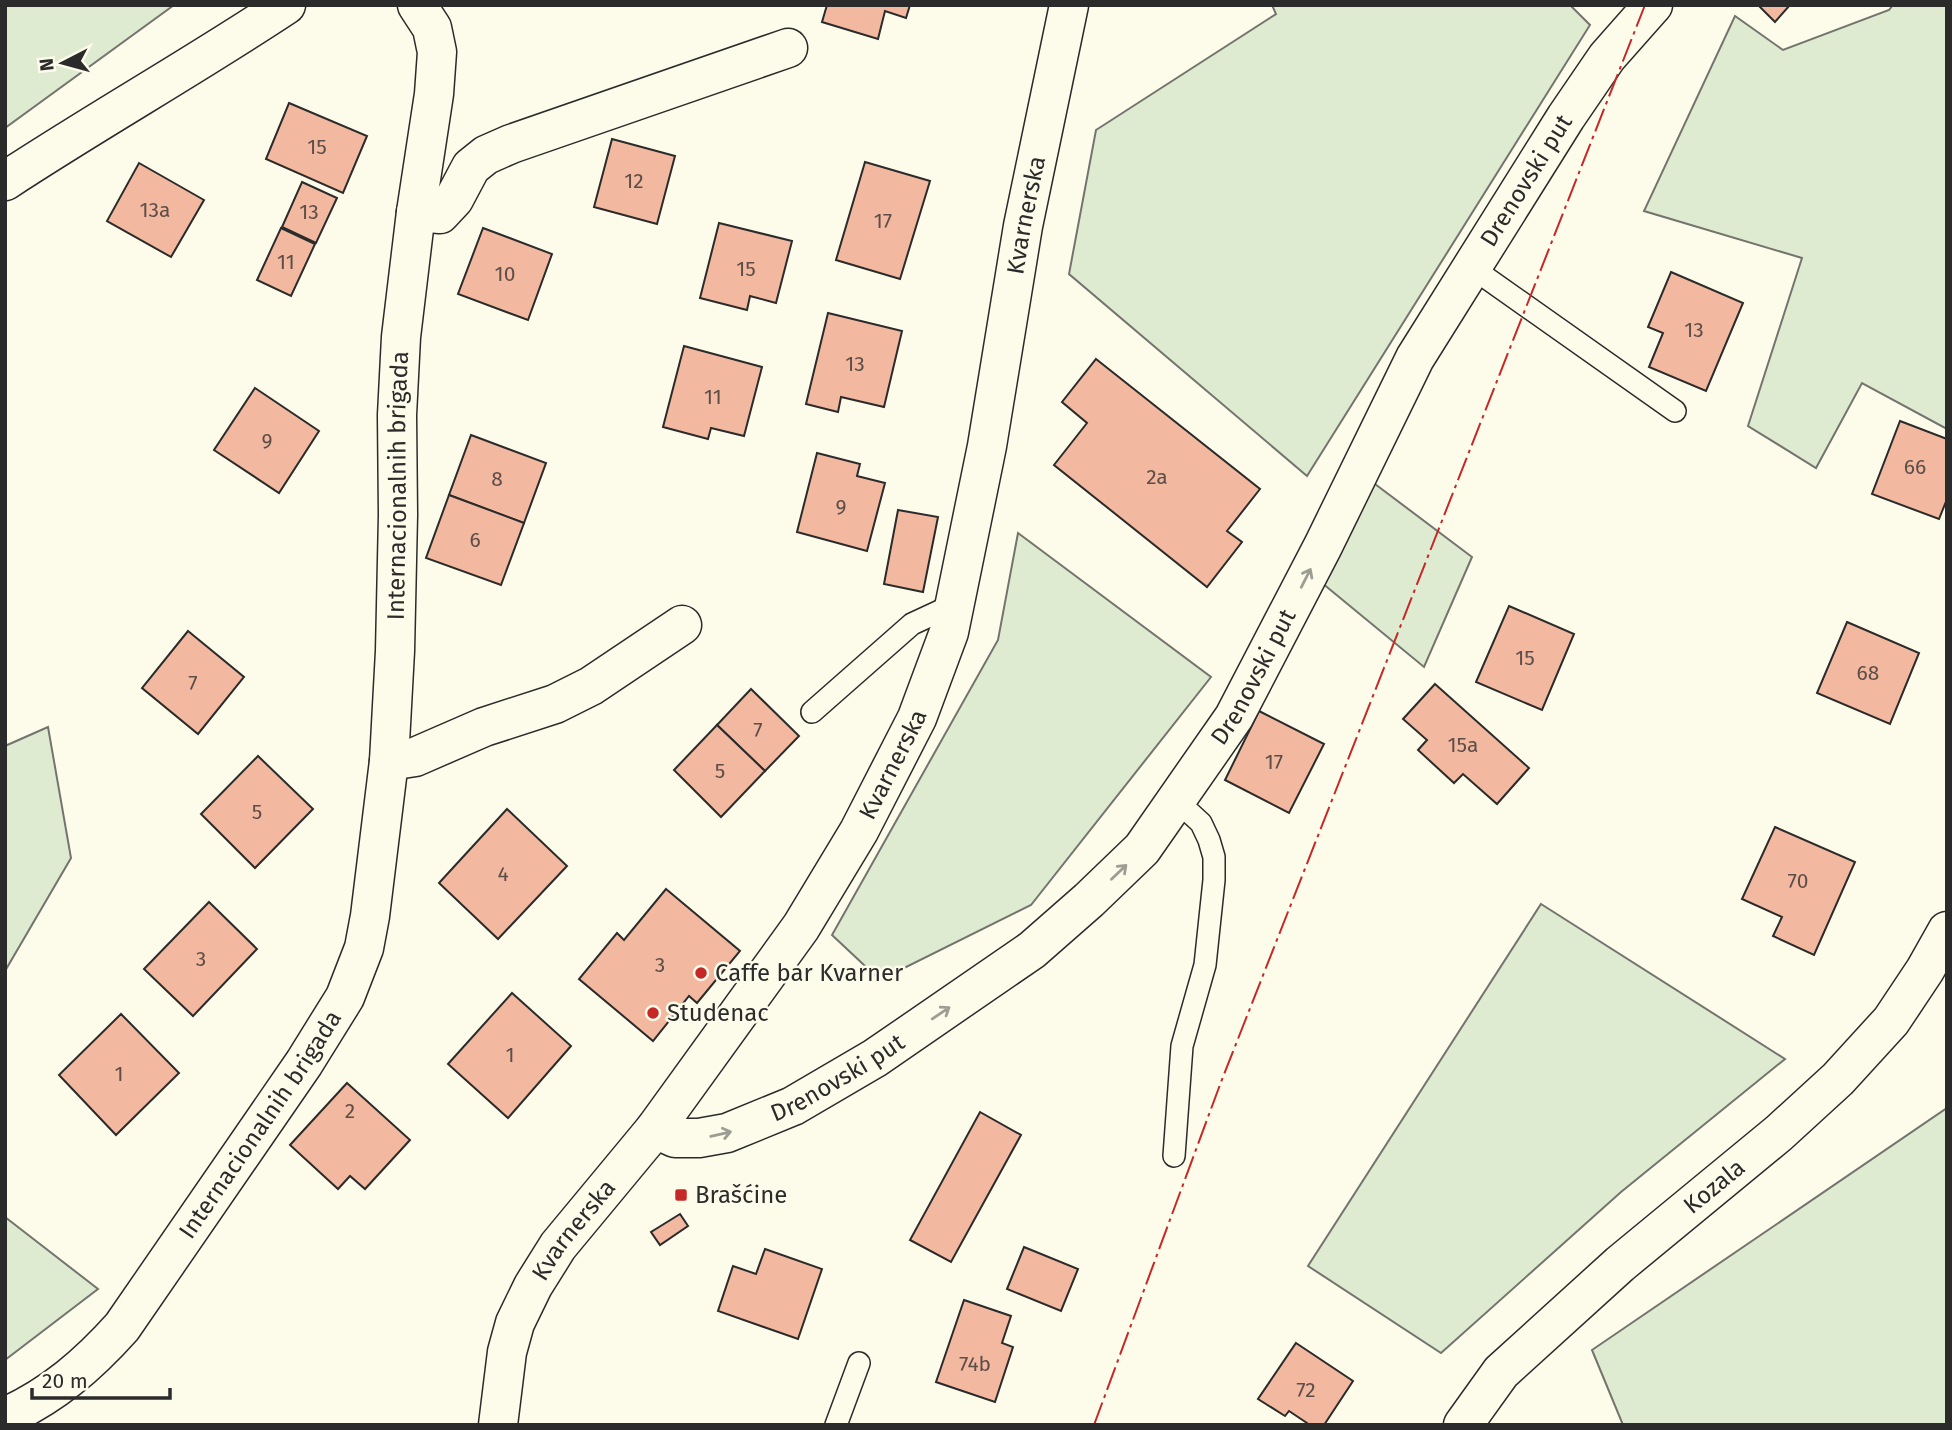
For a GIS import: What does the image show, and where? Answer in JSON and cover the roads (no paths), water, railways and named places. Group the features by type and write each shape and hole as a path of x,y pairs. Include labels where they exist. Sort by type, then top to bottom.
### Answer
{"street":[{"path":"5,181 85,128 209,56 286,5"},
{"name":"Internacionalnih brigada","path":"5,1417 56,1390 100,1352 122,1327 304,1063 345,997 363,947 370,916 389,761 396,624 397,415 401,337 438,52 432,28 418,5"},
{"name":"Kvarnerska","path":"498,1425 507,1352 514,1323 533,1286 558,1246 655,1129 801,927 859,831 917,718 949,632 955,604 987,446 1023,226 1069,5"},
{"name":"Drenovski put","path":"655,1129 676,1138 687,1139 727,1133 793,1106 875,1058 1032,950 1090,900 1142,849 1234,717 1323,546 1415,358 1566,117 1607,57 1653,5"},
{"path":"416,212 440,214 454,199 471,167 486,155 788,48"},
{"path":"389,761 415,757 484,727 555,704 602,679 682,625"},
{"name":"Kozala","path":"1463,1425 1501,1373 1620,1264 1779,1133 1838,1079 1891,1021 1926,970 1947,931"}],"lane":[{"path":"1471,267 1675,411"},
{"path":"812,712 912,624 955,604"},
{"path":"1174,1156 1182,1046 1205,965 1214,880 1209,840 1201,823 1177,801"},
{"path":"836,1425 859,1363"}],"place":[{"name":"Caffe bar Kvarner","path":"701,973"},
{"name":"Studenac","path":"653,1013"},
{"name":"Brašćine","path":"681,1195"}]}
